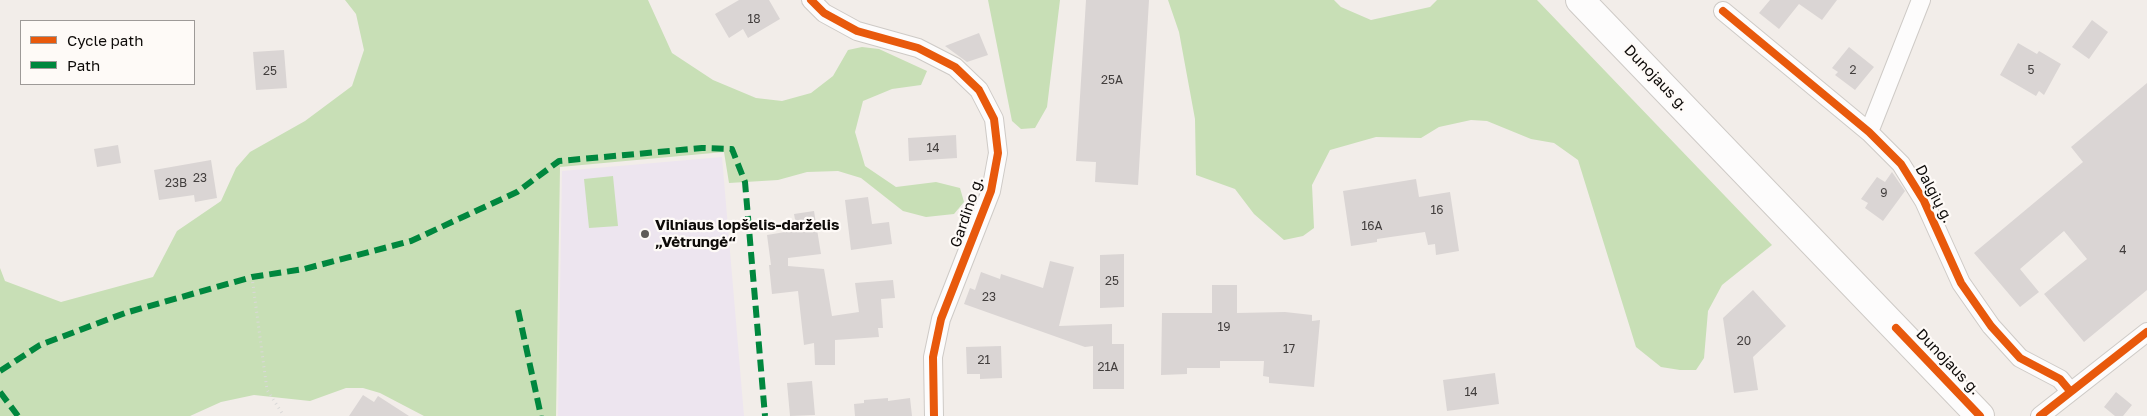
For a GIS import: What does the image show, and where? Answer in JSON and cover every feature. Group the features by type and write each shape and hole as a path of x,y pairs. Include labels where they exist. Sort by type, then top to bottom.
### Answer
{"main road":[{"name":"Dunojaus g.","path":"1580,0 1980,416"}],"street":[{"name":"Gardino g.","path":"811,0 824,13 857,31 918,48 956,67 979,90 994,119 998,153 991,192 941,319 935,348 934,416"},
{"path":"1868,132 1921,0"},
{"name":"Dalgių g.","path":"1723,11 1868,132 1901,164 1912,178 1961,283 1991,326 2020,358 2060,379 2070,391"},
{"path":"2040,416 2147,332"}],"path":[{"path":"252,277 267,390 284,416"}],"shaded area":[{"name":"Vilniaus lopšelis-darželis „Vėtrungė“","path":"722,157 744,416 558,416 562,171"}],"green space":[{"path":"345,0 648,0 672,53 713,80 756,98 782,101 811,93 833,76 848,50 862,47 879,49 927,71 921,85 892,89 863,101 855,132 865,166 896,187 936,182 960,188 964,202 954,214 926,217 903,211 861,178 838,171 807,172 778,180 729,183 724,152 560,167 556,416 424,416 380,393 363,388 346,388 310,401 254,395 221,402 190,416 0,416 0,268 5,281 61,302 153,277 177,231 221,201 236,168 250,152 305,121 352,86 364,50 356,14"},
{"path":"988,0 1060,0 1047,107 1035,128 1021,129 1012,121"},
{"path":"1168,0 1334,0 1341,7 1371,20 1430,7 1437,0 1537,0 1772,245 1722,285 1708,311 1704,358 1696,370 1680,370 1661,367 1636,347 1578,160 1554,143 1531,139 1487,121 1471,120 1439,127 1421,138 1376,137 1330,150 1312,185 1314,228 1303,236 1284,240 1254,214 1235,189 1196,175 1195,119 1179,32"},
{"path":"613,176 618,226 589,228 584,179"}],"building":[{"path":"739,0 769,0 780,19 748,38 743,29 729,38 715,14"},
{"path":"1086,0 1149,0 1138,185 1095,182 1096,162 1076,161"},
{"path":"1770,0 1837,0 1822,20 1799,4 1779,29 1759,13"},
{"path":"2092,20 2108,32 2089,59 2072,47"},
{"path":"979,33 988,55 967,62 945,46"},
{"path":"2018,43 2037,54 2039,51 2061,64 2044,95 2039,91 2036,96 2000,75"},
{"path":"1849,47 1874,67 1855,90 1835,75 1838,72 1832,68"},
{"path":"284,50 287,88 256,90 253,52"},
{"path":"2147,83 2147,290 2084,342 2044,294 2087,259 2064,231 2020,269 2039,292 2020,307 1974,253 2083,162 2071,147"},
{"path":"956,135 957,158 909,161 908,138"},
{"path":"118,145 121,163 97,167 94,149"},
{"path":"211,160 217,198 195,202 194,195 159,200 154,170"},
{"path":"1892,172 1905,191 1883,221 1865,208 1868,203 1861,199 1877,177 1885,182"},
{"path":"1416,179 1419,197 1450,192 1459,251 1436,255 1435,244 1428,245 1425,232 1377,239 1377,242 1351,246 1343,191"},
{"path":"868,197 872,224 889,222 892,244 851,250 845,200"},
{"path":"814,211 821,254 788,258 788,266 824,269 832,316 859,312 855,283 893,280 895,298 881,299 883,328 878,328 879,337 835,340 835,365 815,365 814,343 804,345 798,291 772,294 767,235 797,230 794,214"},
{"path":"1124,254 1124,307 1100,308 1100,255"},
{"path":"1050,261 1074,267 1059,326 1112,324 1112,344 1124,344 1124,389 1093,389 1093,346 1085,347 964,304 970,288 975,290 981,272 1000,279 1001,274 1043,288"},
{"path":"1212,285 1237,285 1237,313 1285,312 1312,315 1312,321 1320,320 1314,387 1269,383 1269,377 1263,376 1264,361 1220,361 1220,368 1187,368 1187,374 1161,375 1162,313 1212,313"},
{"path":"1753,290 1786,326 1753,357 1758,390 1734,393 1723,318"},
{"path":"1001,346 1002,378 980,379 980,374 967,374 966,347"},
{"path":"1495,373 1499,404 1447,411 1443,380"},
{"path":"812,381 815,415 790,416 787,383"},
{"path":"2116,392 2132,405 2123,416 2115,416 2104,407"},
{"path":"363,395 374,402 378,396 409,416 349,416"},
{"path":"888,398 888,401 910,398 912,416 855,416 854,404 864,403 864,400"}],"marked path":[{"path":"0,371 40,345 125,313 252,277 304,269 411,241 517,192 559,161 702,148 732,149 745,182 765,416"},
{"path":"518,310 541,416"},
{"path":"0,392 18,416"}],"cycle path":[{"path":"811,0 824,13 857,31 918,48 955,67 979,90 994,119 998,153 991,191 941,319 933,357 934,416"},
{"path":"1723,11 1869,132 1901,164 1924,201 1961,283 1991,326 2020,358 2060,379 2070,391"},
{"path":"1896,328 1980,416"},
{"path":"2040,416 2147,332"}],"place":[{"name":"Vilniaus lopšelis-darželis „Vėtrungė“","path":"645,234"}]}
